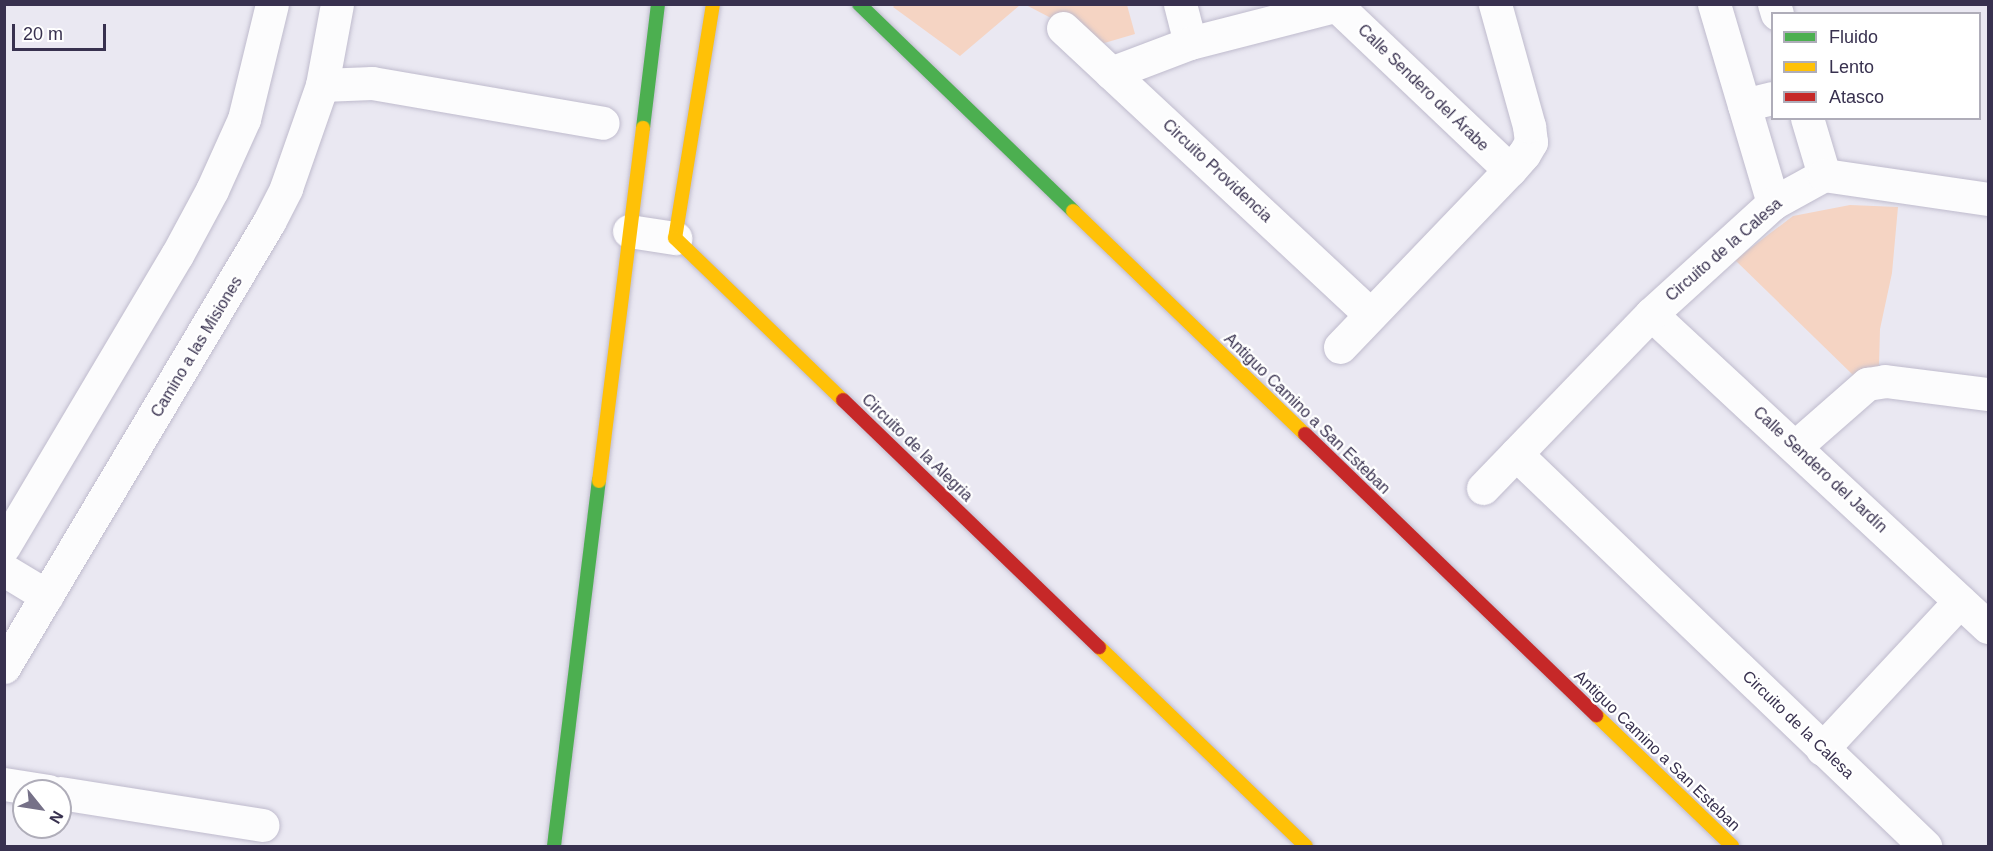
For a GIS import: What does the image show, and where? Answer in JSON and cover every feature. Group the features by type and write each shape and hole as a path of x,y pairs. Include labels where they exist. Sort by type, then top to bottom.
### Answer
{"street":[{"path":"4,546 171,265 212,190 244,119 272,4"},
{"name":"Camino a las Misiones","path":"4,667 269,222 286,188 322,85 337,4"},
{"path":"555,846 658,4"},
{"path":"629,231 675,238 713,4"},
{"name":"Antiguo Camino a San Esteban","path":"859,4 1732,846"},
{"path":"1180,4 1191,43"},
{"path":"1340,346 1510,171 1531,142 1529,126 1495,4"},
{"path":"1714,4 1758,101 1773,203"},
{"path":"1111,73 1191,43 1340,5"},
{"name":"Calle Sendero del Árabe","path":"1340,5 1510,171"},
{"name":"Circuito Providencia","path":"1063,28 1370,314"},
{"path":"322,85 372,83 603,123"},
{"path":"1808,120 1824,175 1989,199"},
{"name":"Circuito de la Calesa","path":"1483,488 1651,314 1773,203 1824,175"},
{"name":"Circuito de la Alegria","path":"675,238 1306,846"},
{"name":"Calle Sendero del Jardín","path":"1651,314 1989,627"},
{"path":"1795,447 1867,384 1886,381 1989,394"},
{"name":"Circuito de la Calesa","path":"1516,454 1925,846"},
{"path":"4,570 47,596"},
{"path":"1822,748 1960,601"},
{"path":"72,795 262,825"}],"shaded area":[{"path":"895,5 1020,5 960,56 893,7"},
{"path":"1026,5 1127,5 1135,34 1101,44"},
{"path":"1850,205 1898,207 1892,273 1880,329 1879,366 1853,375 1735,260 1793,216"}],"traffic: fast":[{"path":"643,128 658,4"},
{"path":"859,4 1073,211"},
{"path":"554,846 599,481"}],"traffic: slow":[{"path":"713,4 675,238 843,400"},
{"path":"599,481 643,128"},
{"path":"1073,211 1305,434"},
{"path":"1099,647 1306,846"},
{"path":"1596,715 1732,846"}],"traffic: jam":[{"path":"843,400 1099,647"},
{"path":"1305,434 1596,715"}]}
